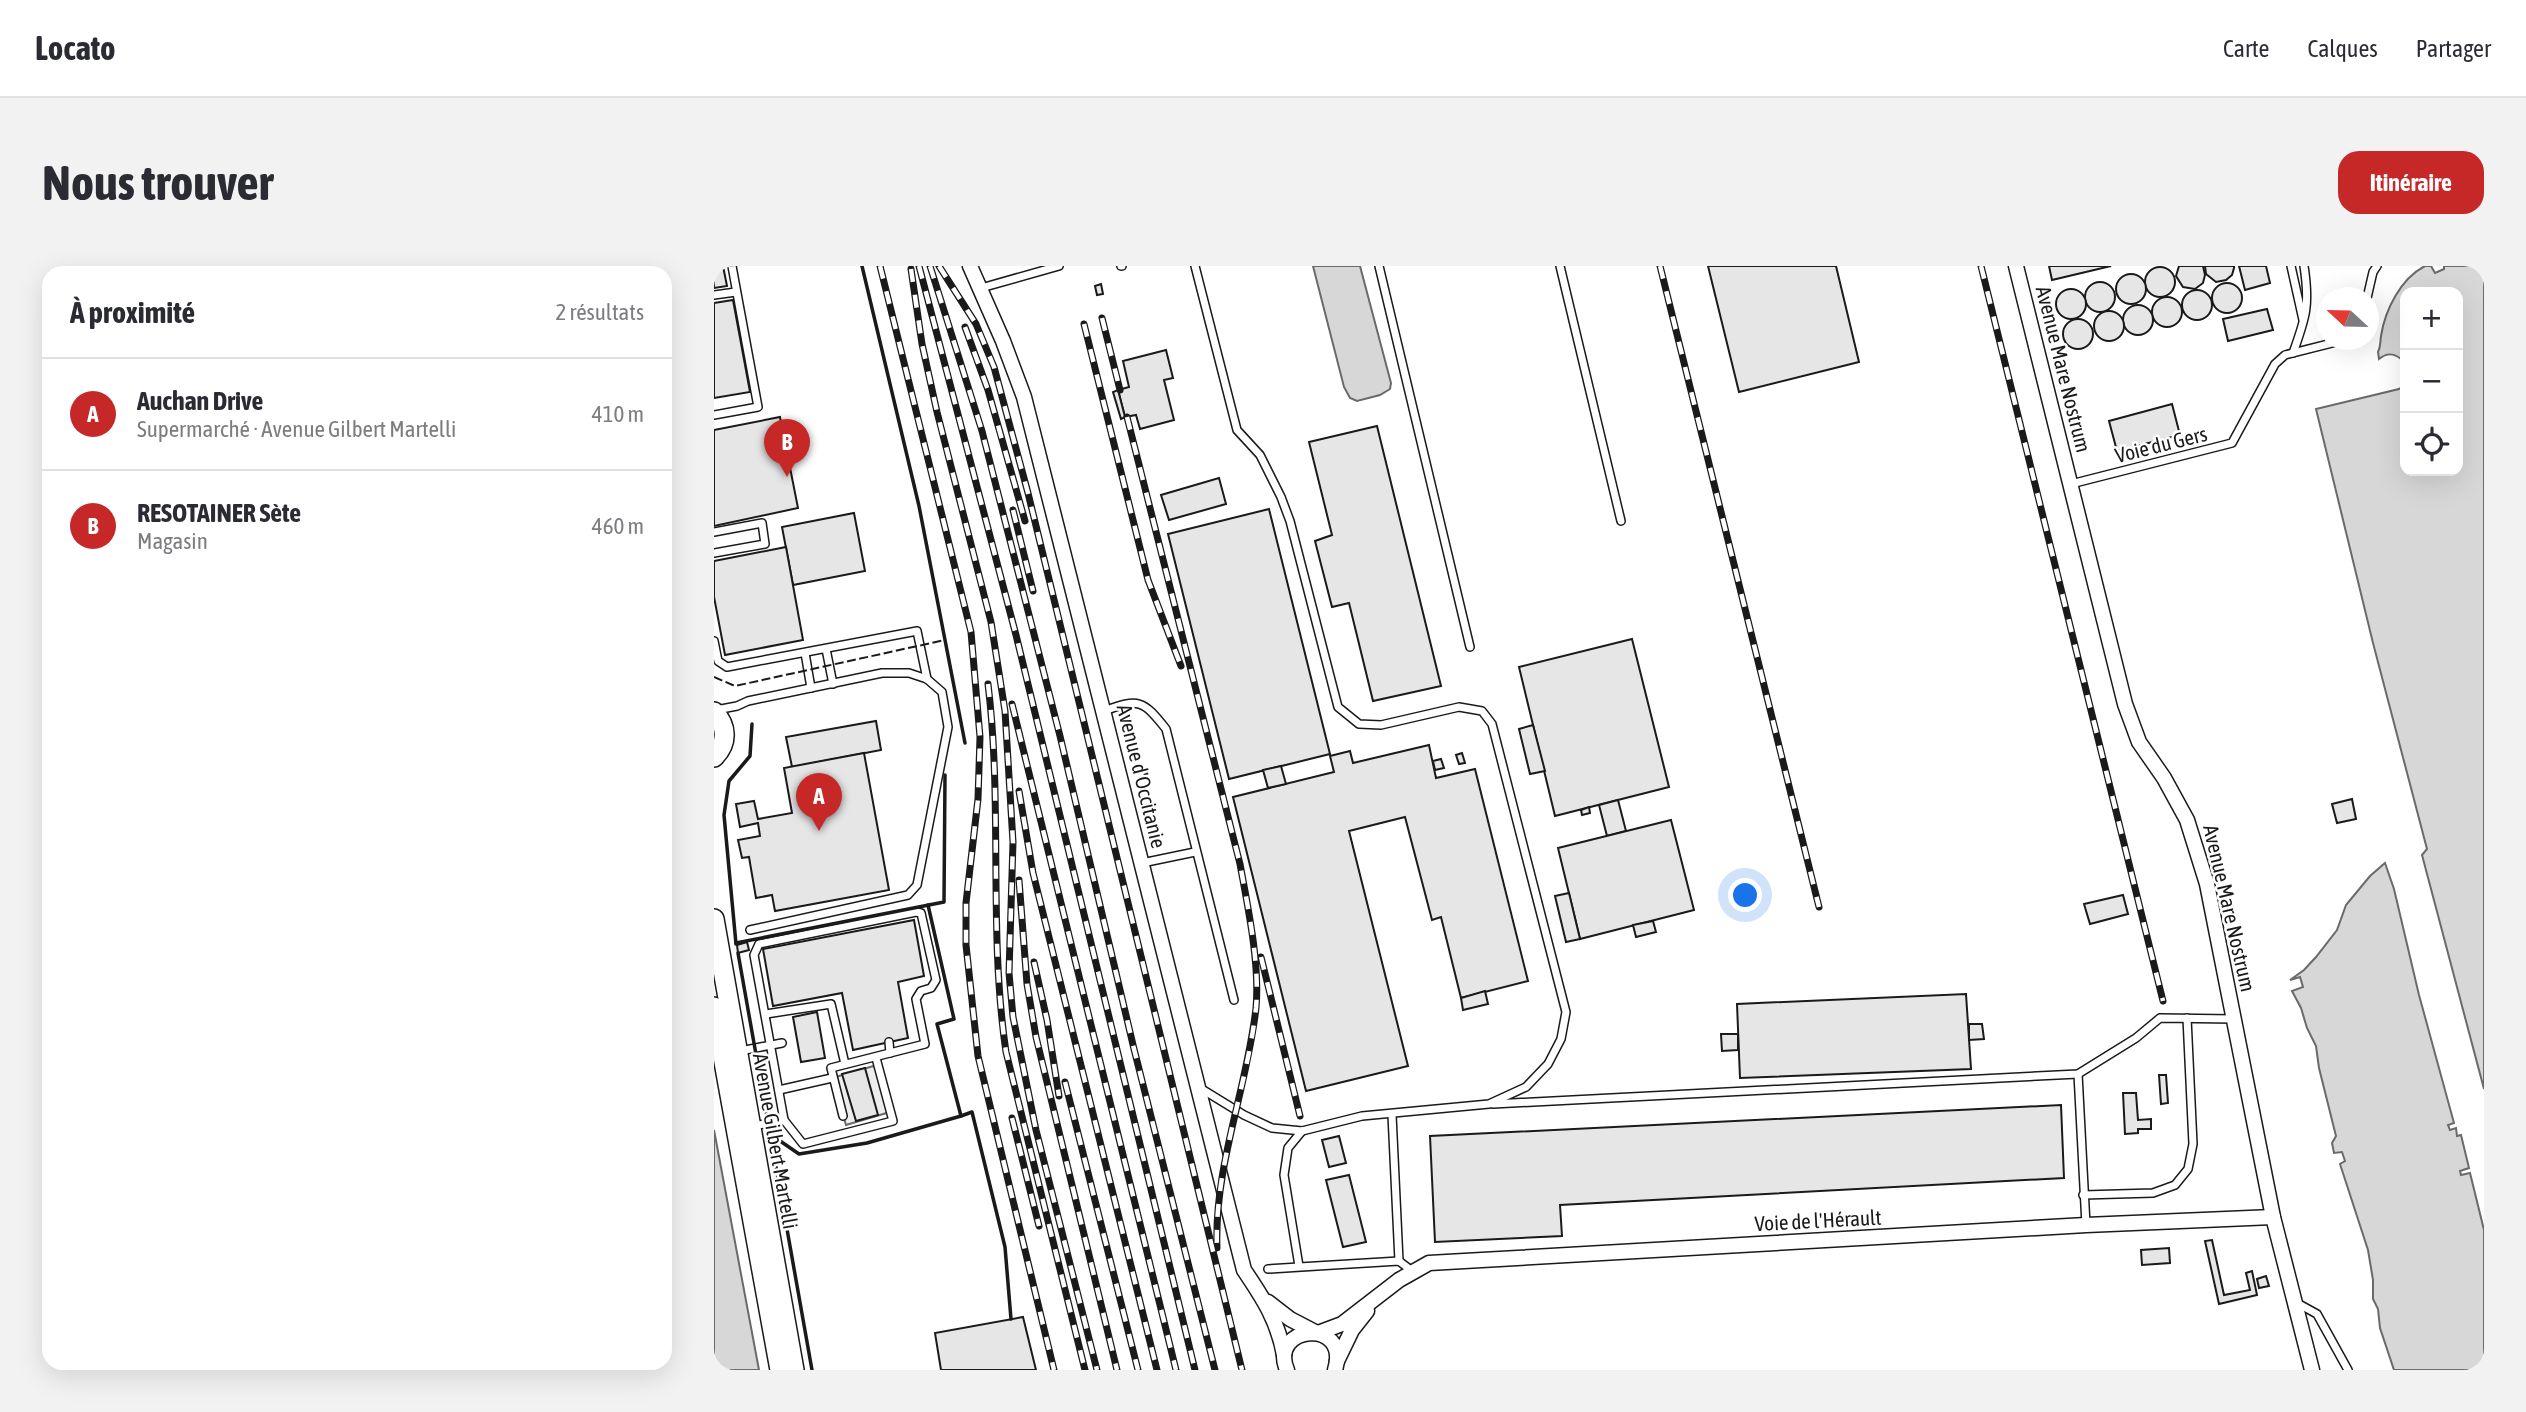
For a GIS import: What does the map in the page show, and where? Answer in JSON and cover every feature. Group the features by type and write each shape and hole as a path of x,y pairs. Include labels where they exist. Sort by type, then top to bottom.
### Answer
{"main road":[{"path":"714,757 723,745 723,717"},
{"name":"Avenue Gilbert Martelli","path":"714,919 794,1370"},
{"name":"Avenue Gilbert Martelli","path":"714,1007 780,1370"}],"street":[{"name":"Avenue d'Occitanie","path":"970,266 1024,397 1244,1270 1264,1298 1280,1332 1287,1370"},
{"name":"Avenue Mare Nostrum","path":"2016,266 2125,704 2139,742 2188,820 2207,884 2273,1217 2312,1370"},
{"name":"Voie de l'Hérault","path":"1316,1332 1342,1324 1399,1280 1429,1263 2086,1225 2273,1217"},
{"name":"Avenue d'Occitanie","path":"1264,1298 1290,1319 1329,1339 1336,1349 1336,1365"},
{"path":"1336,1365 1352,1330 1376,1298"},
{"path":"1284,1355 1290,1342 1301,1334 1316,1332"}],"lane":[{"path":"714,415 758,407 732,266"},
{"path":"981,288 1059,266"},
{"path":"1195,266 1237,430 1260,455 1290,521 1338,708 1359,724 1381,725 1459,707 1482,711 1492,724 1566,1012 1561,1039 1548,1064 1526,1087 1489,1104"},
{"path":"1380,266 1470,647"},
{"path":"1560,266 1621,521"},
{"path":"2291,266 2304,323"},
{"name":"Voie du Gers","path":"2293,353 2304,323 2309,296 2304,266"},
{"path":"2370,287 2377,266"},
{"path":"714,296 736,292"},
{"name":"Voie du Gers","path":"2071,484 2232,443 2275,364 2285,355 2316,347"},
{"path":"714,532 762,523 765,544 714,553"},
{"path":"714,641 718,661 727,667 917,631 927,679"},
{"path":"826,649 833,684"},
{"path":"805,653 811,688"},
{"path":"723,717 748,701 882,673 909,673 927,679 942,692 948,727 916,884 908,895 750,930"},
{"path":"1104,711 1130,701 1150,708 1166,730 1234,1000"},
{"path":"723,717 737,706"},
{"path":"1142,863 1195,852"},
{"path":"843,1116 831,1068 925,1044 916,999 921,991 931,988 936,979 921,913 759,944 754,954 784,1120 803,1144 893,1121 876,1058"},
{"path":"920,948 929,946"},
{"path":"758,977 768,975"},
{"path":"766,1014 831,1004 845,1064"},
{"path":"1198,1086 1244,1115 1272,1128 1302,1131 1362,1116 1489,1104 2078,1074 2136,1038 2160,1018 2234,1019"},
{"path":"2083,1195 2153,1193 2175,1185 2188,1169 2193,1144 2187,1018"},
{"path":"889,1042 890,1053"},
{"path":"736,1052 782,1043"},
{"path":"2078,1074 2086,1225"},
{"path":"779,1090 832,1078"},
{"path":"1392,1115 1399,1261"},
{"path":"750,1127 784,1120"},
{"path":"1299,1266 1284,1175 1288,1148 1302,1131"},
{"path":"1268,1269 1399,1261 1413,1272"},
{"path":"2294,1302 2317,1314 2348,1370"}],"shaded area":[{"path":"1313,266 1360,266 1391,383 1390,389 1380,395 1357,401 1350,398 1344,387"},
{"path":"2425,266 2431,266 2435,273 2444,269 2444,266 2476,266 2484,269 2484,1089 2422,855 2427,849 2316,409 2400,388 2400,476 2463,476 2463,287 2402,287 2416,271"},
{"path":"2400,290 2400,358 2386,355 2379,359 2383,326"},
{"path":"2385,863 2454,1123 2448,1125 2450,1130 2456,1128 2457,1136 2461,1135 2469,1168 2460,1171 2461,1175 2470,1173 2484,1230 2484,1370 2394,1370 2373,1299 2368,1250 2340,1164 2345,1161 2342,1152 2334,1153 2332,1143 2336,1136 2316,1046 2292,991 2303,987 2300,977 2290,980 2316,957 2337,930 2346,905 2370,876"},
{"path":"877,1065 890,1112 846,1125 832,1078"},
{"path":"714,1130 759,1370 714,1370"}],"building":[{"path":"714,266 723,266 727,286 714,288"},
{"path":"1708,266 1836,266 1859,362 1739,392"},
{"path":"2049,266 2111,266 2052,280"},
{"path":"2179,266 2203,266 2203,283 2195,289 2183,287 2176,276"},
{"path":"2205,266 2234,268 2232,275 2226,280 2216,282 2206,274"},
{"path":"2239,266 2266,266 2270,283 2245,290"},
{"path":"2160,267 2166,268 2174,276 2174,288 2166,296 2160,297 2154,296 2146,288 2145,282 2146,276 2154,268"},
{"path":"2131,274 2142,278 2146,289 2142,300 2131,304 2120,300 2116,289 2120,278"},
{"path":"2100,282 2106,283 2114,291 2114,303 2106,311 2100,312 2094,311 2086,303 2085,297 2086,291 2094,283"},
{"path":"2227,283 2238,287 2242,298 2238,309 2227,313 2216,309 2212,298 2216,287"},
{"path":"1101,284 1103,294 1097,295 1095,286"},
{"path":"2071,289 2082,293 2086,304 2082,315 2071,319 2060,315 2056,304 2060,293"},
{"path":"2197,290 2208,294 2212,305 2208,316 2197,320 2186,316 2182,305 2186,294"},
{"path":"2167,297 2178,301 2182,312 2178,323 2167,327 2156,323 2152,312 2156,301"},
{"path":"733,300 750,392 714,398 714,303"},
{"path":"2138,305 2149,309 2153,320 2149,331 2138,335 2127,331 2123,320 2127,309"},
{"path":"2267,309 2273,330 2228,341 2223,319"},
{"path":"2109,311 2120,315 2124,326 2120,337 2109,341 2098,337 2094,326 2098,315"},
{"path":"2078,319 2089,323 2093,334 2089,345 2078,349 2067,345 2063,334 2067,323"},
{"path":"1166,350 1173,378 1164,380 1174,420 1140,429 1136,415 1125,417 1118,390 1129,387 1123,361"},
{"path":"1118,390 1125,417 1121,419 1113,392"},
{"path":"2172,404 2180,435 2117,451 2109,421"},
{"path":"780,417 798,508 714,526 714,430"},
{"path":"1377,426 1441,686 1373,701 1349,603 1332,607 1315,541 1332,535 1309,442"},
{"path":"1219,478 1226,504 1169,520 1161,495"},
{"path":"1269,509 1330,754 1229,779 1168,534"},
{"path":"854,513 865,571 793,585 782,527"},
{"path":"786,547 803,640 725,655 714,597 714,561"},
{"path":"1632,639 1669,787 1555,816 1519,667"},
{"path":"876,721 881,750 792,767 786,737"},
{"path":"1533,725 1545,771 1530,774 1519,729"},
{"path":"1429,745 1436,778 1475,769 1528,981 1461,998 1441,917 1432,920 1405,817 1349,831 1408,1066 1306,1091 1233,797 1334,772 1330,756 1350,751 1353,763"},
{"path":"864,753 889,890 775,911 772,895 756,898 749,857 742,858 738,840 760,836 758,823 740,827 736,804 754,801 758,819 792,813 784,768"},
{"path":"1462,753 1465,763 1459,764 1456,755"},
{"path":"1441,759 1444,768 1435,770 1433,761"},
{"path":"1281,766 1286,784 1268,788 1263,770"},
{"path":"2352,799 2356,819 2337,823 2332,804"},
{"path":"1618,800 1626,831 1607,836 1599,805"},
{"path":"1589,807 1590,813 1582,815 1581,810"},
{"path":"1671,820 1694,910 1580,939 1558,848"},
{"path":"1569,893 1580,939 1566,942 1555,896"},
{"path":"2123,895 2128,914 2090,924 2084,904"},
{"path":"914,920 924,976 898,982 908,1038 853,1050 842,993 773,1006 763,949"},
{"path":"1653,921 1656,932 1636,937 1633,925"},
{"path":"747,942 749,950 738,953 737,945"},
{"path":"1485,991 1488,1004 1463,1010 1461,998"},
{"path":"1966,994 1971,1069 1740,1078 1737,1004"},
{"path":"817,1012 825,1058 801,1062 793,1017"},
{"path":"1969,1024 1982,1024 1984,1039 1969,1040"},
{"path":"1721,1034 1738,1034 1738,1050 1722,1051"},
{"path":"865,1068 878,1115 856,1121 842,1074"},
{"path":"2159,1075 2166,1075 2168,1103 2161,1104"},
{"path":"2123,1093 2136,1093 2138,1120 2151,1119 2151,1129 2138,1129 2138,1133 2125,1134"},
{"path":"2061,1105 2064,1178 1560,1205 1562,1236 1435,1242 1430,1136"},
{"path":"1339,1136 1346,1163 1329,1167 1322,1140"},
{"path":"1349,1175 1366,1242 1343,1247 1326,1180"},
{"path":"2212,1240 2224,1295 2250,1290 2246,1273 2252,1271 2257,1295 2219,1304 2205,1241"},
{"path":"2169,1248 2170,1263 2142,1265 2141,1250"},
{"path":"2266,1276 2269,1286 2259,1288 2257,1279"},
{"path":"1023,1317 1036,1370 941,1370 935,1333"}],"railway":[{"path":"880,266 971,632 980,737 978,799 966,903 966,945 978,1056 1054,1370"},
{"path":"919,266 1016,635 1195,1370"},
{"path":"930,266 982,431 1060,736 1134,1049 1215,1370"},
{"path":"939,266 976,324 994,367 1028,493 1242,1370"},
{"path":"1660,266 1819,907"},
{"path":"1981,266 2163,1001"},
{"path":"911,269 922,344 991,622 1005,711 1013,842 1009,973 1013,1017 1036,1130 1097,1370"},
{"path":"1102,318 1120,390"},
{"path":"1084,324 1148,580 1181,666"},
{"path":"965,327 988,390 1025,521"},
{"path":"1127,417 1240,864 1255,955 1256,1008 1221,1187 1217,1248"},
{"path":"1013,510 1033,591"},
{"path":"988,684 995,776 998,960 1006,1052 1085,1370"},
{"path":"1012,704 1176,1370"},
{"path":"1019,791 1033,873 1157,1370"},
{"path":"1019,880 1027,984 1036,1037 1117,1370"},
{"path":"1261,957 1300,1116"},
{"path":"1034,962 1047,1020 1059,1096"},
{"path":"1065,1082 1138,1370"},
{"path":"1012,1118 1039,1226"}],"fence":[{"path":"714,677 735,686 945,640"}],"wall":[{"path":"862,266 919,506 965,743"},
{"path":"736,944 724,815 729,781 750,756 752,724"},
{"path":"736,943 944,902 945,775"},
{"path":"770,1134 799,1154 867,1143 961,1116 937,1024 954,1019 928,905"},
{"path":"738,953 812,1370"},
{"path":"961,1116 972,1112 1005,1247 1011,1319"}],"place":[{"name":"RESOTAINER Sète","path":"787,477"},
{"name":"Auchan Drive","path":"819,831"}]}
